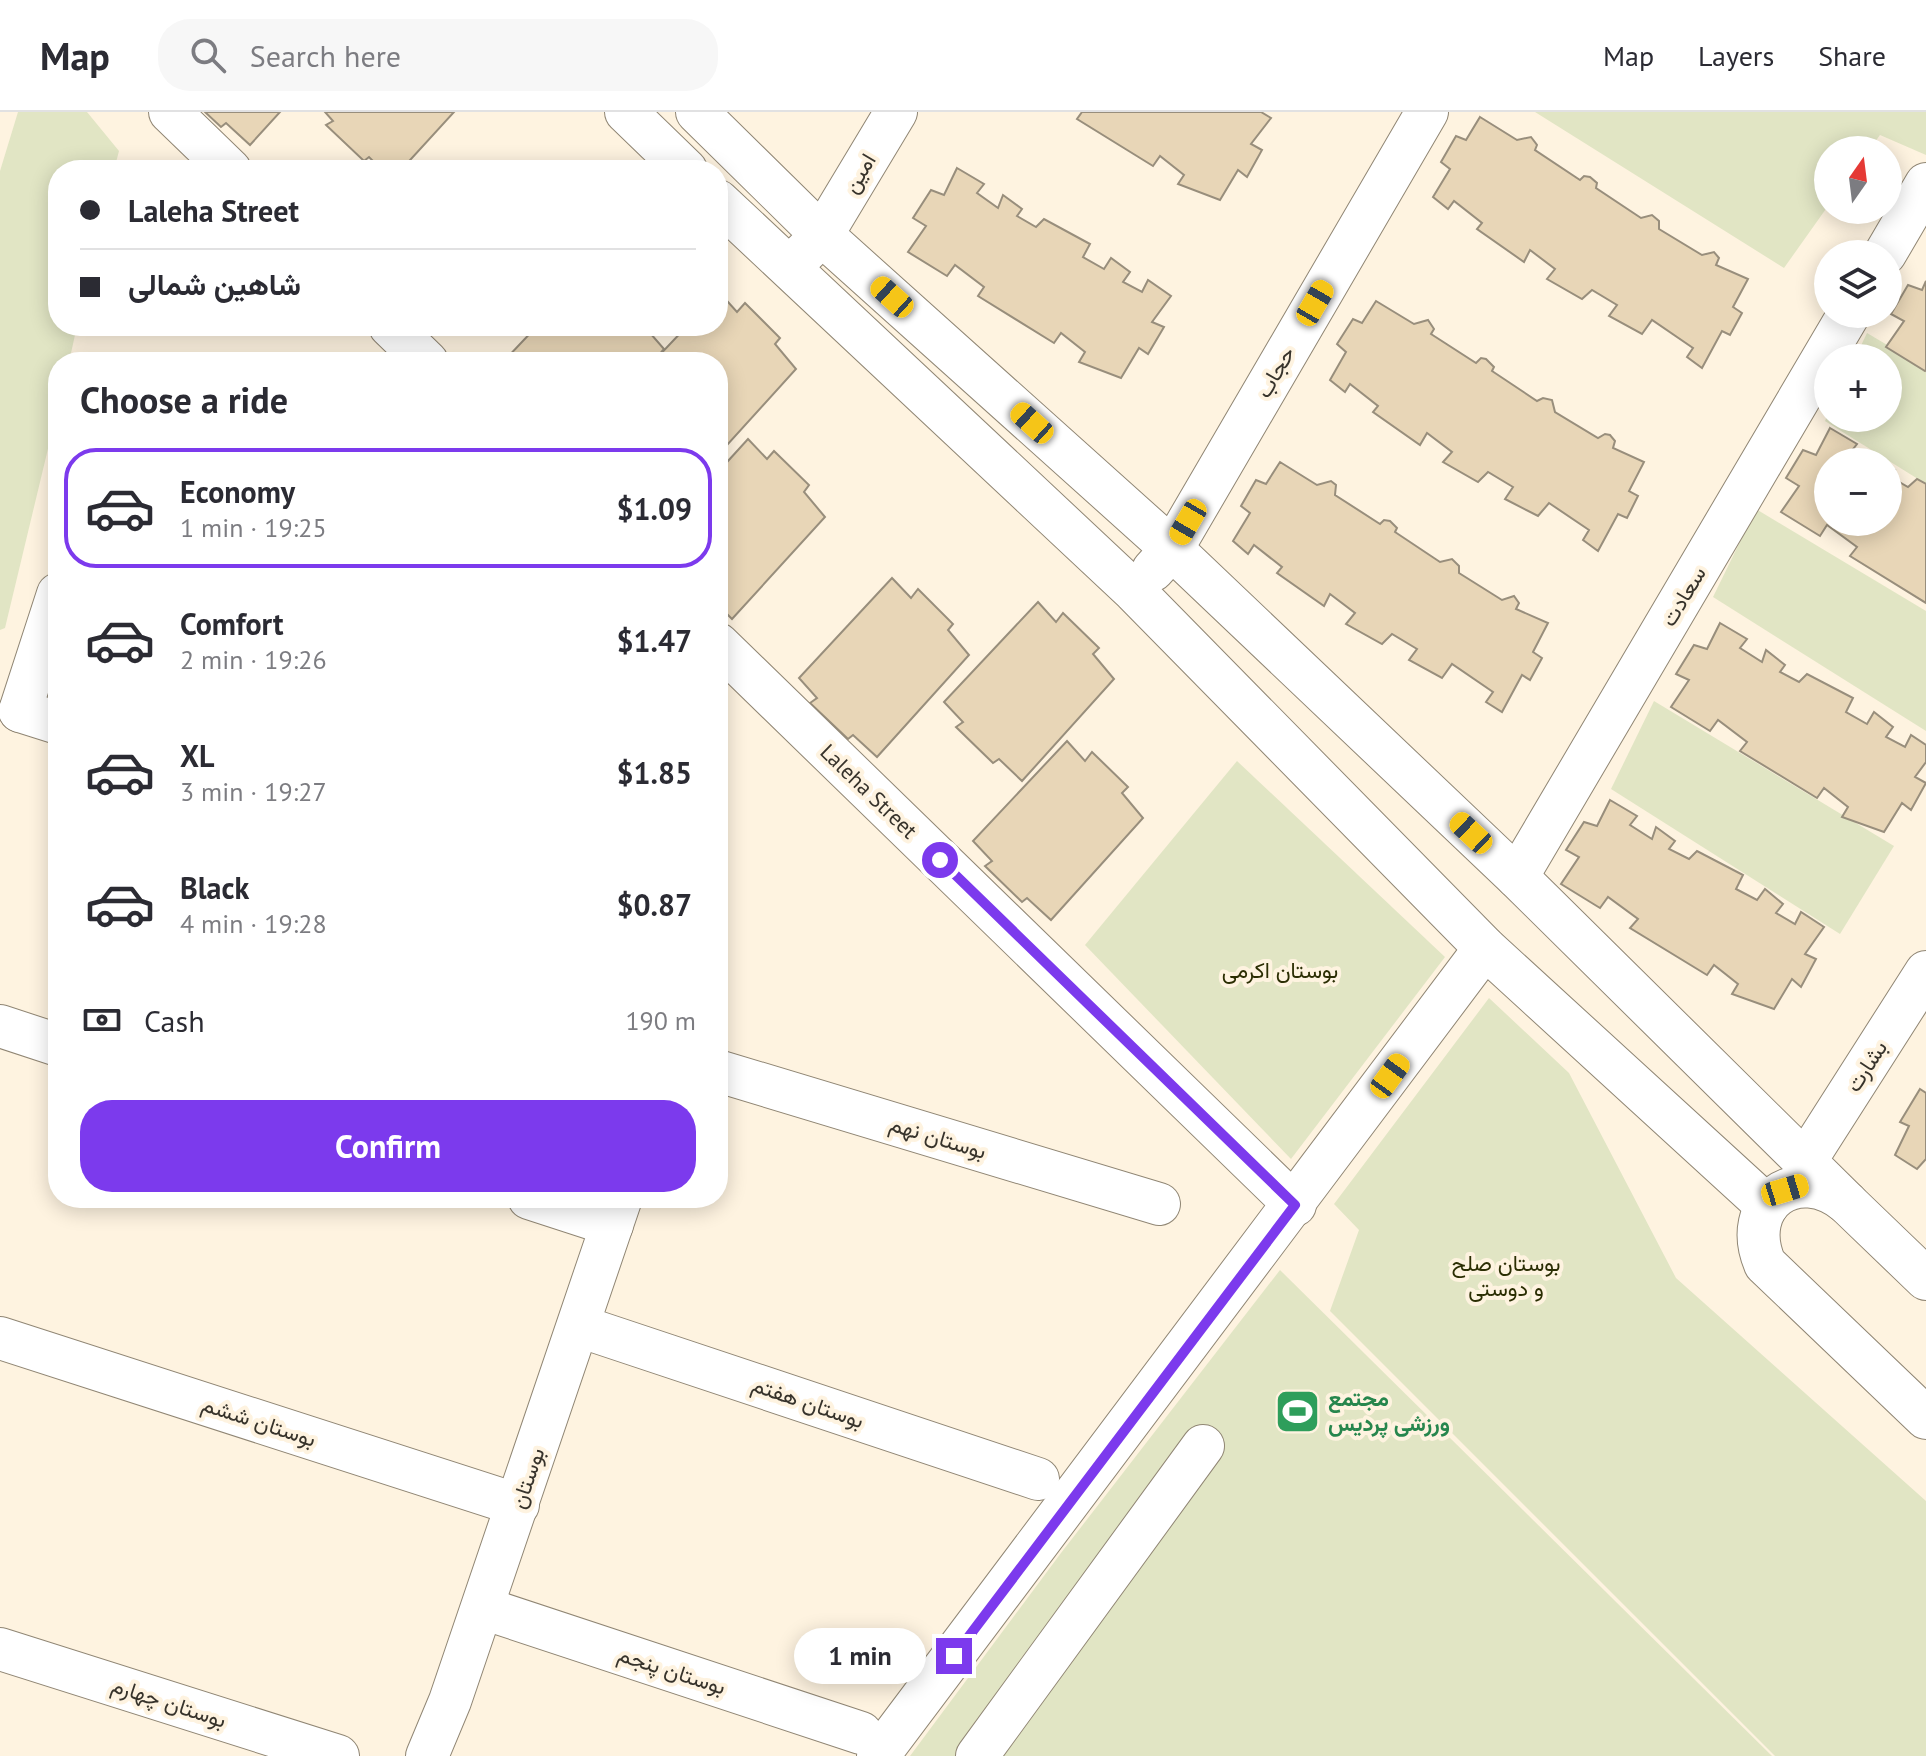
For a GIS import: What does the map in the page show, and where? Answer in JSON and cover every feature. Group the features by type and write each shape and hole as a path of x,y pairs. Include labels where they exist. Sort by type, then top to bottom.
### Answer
{"street":[{"path":"170,112 220,160"},
{"path":"626,112 676,160"},
{"path":"697,112 822,235 1172,549 1517,877 1926,1279"},
{"name":"امین","path":"788,269 822,235 896,112"},
{"name":"حجاب","path":"1134,591 1172,549 1427,112"},
{"path":"1893,240 1926,184"},
{"path":"728,211 1134,591 1485,948 1767,1206"},
{"name":"سعادت","path":"1517,877 1841,328"},
{"path":"400,336 417,352"},
{"path":"26,717 48,632"},
{"name":"Laleha Street","path":"728,654 1295,1205"},
{"path":"870,1744 1295,1205 1485,948"},
{"name":"بشارت","path":"1806,1160 1926,972"},
{"path":"0,1026 48,1042"},
{"name":"بوستان نهم","path":"728,1074 1159,1204"},
{"path":"1847,1203 1834,1192 1818,1186 1801,1185 1785,1190 1767,1206 1757,1231 1759,1248 1765,1264 1926,1418"},
{"path":"592,1208 617,1212"},
{"name":"بوستان","path":"427,1756 483,1608 617,1212"},
{"name":"بوستان هفتم","path":"579,1326 1038,1479"},
{"name":"بوستان ششم","path":"0,1338 518,1505"},
{"path":"977,1756 1203,1446"},
{"name":"بوستان پنجم","path":"483,1608 870,1744"},
{"name":"بوستان چهارم","path":"0,1649 338,1756"}],"green space":[{"path":"18,112 87,112 119,151 117,160 48,160 48,336 75,336 71,352 48,352 48,449 5,628 0,630 0,171"},
{"path":"1535,112 1926,112 1926,155 1902,145 1902,136 1814,136 1815,224 1784,268"},
{"path":"1867,333 1886,344 1862,344"},
{"path":"1902,354 1926,368 1926,484 1902,469 1902,448 1868,448 1843,432 1902,432"},
{"path":"1756,509 1926,611 1926,731 1713,597"},
{"path":"1654,701 1894,846 1840,934 1611,789"},
{"name":"بوستان اکرمی","path":"1237,761 1445,957 1291,1159 1085,945"},
{"name":"بوستان صلح و دوستی","path":"1489,998 1569,1073 1676,1278 1926,1501 1926,1756 1775,1756 1330,1311 1359,1230 1334,1204"},
{"name":"مجتمع ورزشی پردیس","path":"1280,1270 1772,1756 910,1756 1061,1553"}],"building":[{"path":"205,112 280,112 250,145 226,123 221,127"},
{"path":"325,112 454,112 410,160 372,160 369,157 363,160 326,125 333,121"},
{"path":"1082,112 1261,112 1271,118 1251,144 1262,150 1247,177 1238,170 1220,200 1178,184 1184,175 1160,156 1153,166 1077,119"},
{"path":"1480,117 1517,140 1531,137 1537,145 1535,150 1580,180 1584,176 1590,177 1597,183 1596,188 1641,218 1652,215 1659,221 1659,229 1702,255 1714,252 1719,258 1716,265 1748,279 1733,307 1742,313 1730,335 1722,331 1702,368 1687,357 1693,348 1652,320 1642,334 1609,316 1617,305 1592,290 1582,299 1547,279 1555,269 1530,250 1524,262 1477,229 1482,223 1454,201 1448,209 1433,197 1450,169 1441,162 1456,136 1466,140"},
{"path":"957,168 984,184 977,193 998,208 1003,195 1022,209 1017,216 1036,227 1044,219 1090,244 1083,257 1104,269 1111,258 1130,272 1123,282 1142,292 1148,280 1171,296 1152,322 1164,327 1148,354 1139,348 1121,378 1079,362 1085,352 1061,333 1054,343 978,296 984,287 955,265 947,276 908,252 926,226 913,218 931,190 944,195"},
{"path":"1926,281 1925,371 1902,357 1902,344 1888,344 1902,328 1902,295 1908,285 1922,290"},
{"path":"1376,301 1414,324 1428,320 1434,329 1431,334 1476,363 1481,358 1486,359 1494,367 1492,371 1537,401 1543,398 1552,400 1555,412 1598,438 1610,435 1615,441 1613,448 1644,462 1629,491 1638,496 1627,518 1618,514 1598,551 1583,540 1589,530 1549,503 1538,516 1505,499 1513,487 1488,472 1478,482 1443,462 1452,452 1427,433 1420,445 1373,412 1378,406 1350,384 1345,392 1330,380 1346,352 1337,344 1353,319 1362,323"},
{"path":"728,302 737,312 745,303 780,338 775,344 796,369 728,444 728,352 662,352 678,336 728,336"},
{"path":"528,336 653,336 664,349 661,352 512,352"},
{"path":"1828,432 1837,432 1857,444 1854,448 1820,448"},
{"path":"748,439 767,459 774,451 809,485 804,492 825,517 732,619 728,615 728,461"},
{"path":"1803,450 1814,454 1814,532 1781,512 1799,486 1786,478"},
{"path":"1280,462 1317,485 1331,481 1336,485 1335,495 1380,524 1384,520 1390,521 1397,528 1395,532 1440,562 1452,559 1459,566 1459,573 1502,600 1514,596 1519,603 1516,609 1548,623 1533,652 1542,658 1530,680 1522,675 1502,712 1486,702 1493,692 1452,664 1442,678 1409,660 1417,649 1392,634 1382,644 1346,624 1355,613 1330,594 1324,606 1277,573 1282,567 1254,545 1248,554 1233,541 1250,513 1241,506 1256,480 1266,484"},
{"path":"1917,479 1926,484 1926,603 1850,556 1857,547 1842,536 1902,536 1902,484 1908,487"},
{"path":"892,578 911,598 918,589 953,624 948,630 969,655 877,757 853,735 848,739 810,703 817,698 799,678"},
{"path":"1038,602 1056,622 1063,613 1099,648 1093,654 1114,679 1022,781 999,759 993,763 956,727 963,722 944,702"},
{"path":"1720,623 1747,639 1740,648 1762,662 1766,650 1785,665 1780,672 1799,682 1807,674 1853,698 1846,712 1867,724 1874,712 1893,727 1886,737 1905,747 1911,735 1926,745 1926,762 1915,777 1926,783 1911,810 1902,803 1884,832 1842,817 1848,807 1824,788 1817,798 1740,751 1747,742 1718,720 1710,731 1671,707 1689,680 1676,674 1694,645 1707,649"},
{"path":"1067,741 1085,761 1092,752 1128,787 1122,793 1143,818 1051,920 1027,898 1022,902 985,866 992,861 973,841"},
{"path":"1610,800 1637,816 1630,825 1652,839 1656,827 1675,841 1669,849 1689,859 1697,851 1743,875 1736,889 1757,900 1765,889 1783,904 1776,913 1795,924 1801,912 1824,927 1805,954 1816,959 1801,987 1792,979 1774,1009 1732,994 1738,984 1714,965 1707,975 1630,928 1638,919 1608,897 1600,908 1561,884 1579,857 1566,850 1584,822 1597,826"},
{"path":"1920,1089 1926,1093 1926,1159 1917,1169 1895,1155 1909,1126 1900,1122"}],"place":[{"name":"مجتمع ورزشی پردیس","path":"1297,1411"}],"route":[{"path":"940,860 1295,1205 954,1656"}]}
